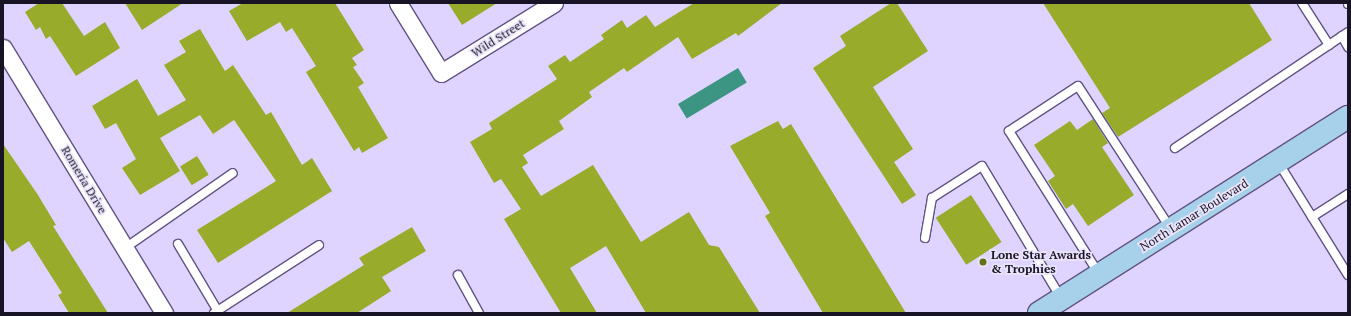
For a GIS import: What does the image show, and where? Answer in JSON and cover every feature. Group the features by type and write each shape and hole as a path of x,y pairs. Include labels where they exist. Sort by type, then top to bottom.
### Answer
{"main road":[{"name":"North Lamar Boulevard","path":"1039,313 1348,117"}],"street":[{"name":"Wild Street","path":"398,3 441,73 554,3"},
{"name":"Romeria Drive","path":"3,48 164,313"}],"lane":[{"path":"1302,3 1328,45"},
{"path":"1175,148 1345,34 1348,47"},
{"path":"1100,274 1009,131 1078,86 1172,229"},
{"path":"1278,162 1348,275"},
{"path":"925,238 932,198 982,166 1062,299"},
{"path":"125,248 233,173"},
{"path":"1312,217 1348,194"},
{"path":"178,244 217,312 319,245"},
{"path":"458,275 479,313"}],"shaded area":[{"path":"738,68 747,83 687,119 678,104"}],"building":[{"path":"39,3 62,3 84,36 105,22 120,48 76,76 50,36 46,39 40,27 36,30 25,12"},
{"path":"125,3 183,3 142,30"},
{"path":"243,3 335,3 364,50 352,58 357,65 353,67 364,83 358,87 388,138 362,153 359,147 354,151 306,72 316,66 292,28 286,32 280,22 247,41 229,11"},
{"path":"448,3 497,3 462,25"},
{"path":"694,3 782,3 738,36 736,33 692,59 678,37 627,72 624,68 589,92 592,97 559,121 564,129 523,155 528,163 522,167 541,196 593,165 641,242 689,212 709,245 719,247 760,313 646,313 606,246 570,268 597,313 561,313 504,219 521,209 501,179 494,183 470,142 492,129 489,123 557,79 548,66 565,55 570,62 604,39 601,35 622,20 627,28 646,15 655,27"},
{"path":"891,3 897,3 928,51 873,87 913,149 894,162 916,195 902,204 813,68 846,46 840,36"},
{"path":"1043,3 1249,3 1272,40 1118,137 1102,113 1110,108"},
{"path":"200,29 225,71 233,65 266,115 271,112 302,165 312,158 332,191 218,263 197,230 276,181 234,120 213,134 200,115 160,138 180,171 140,195 122,168 136,159 116,123 105,129 92,106 137,79 158,116 186,100 164,65 186,52 179,41"},
{"path":"1093,119 1108,143 1102,147 1134,195 1088,226 1073,204 1066,209 1048,181 1055,176 1034,145 1070,121 1077,130"},
{"path":"778,121 783,129 791,124 906,313 823,313 765,216 770,213 730,146"},
{"path":"3,144 38,195 56,225 53,226 108,313 69,313 58,295 62,293 29,241 12,252 3,238"},
{"path":"197,156 209,175 192,185 180,167"},
{"path":"971,195 1001,242 966,265 936,218"},
{"path":"412,227 426,251 382,277 391,291 357,313 287,313 364,265 359,258"}],"place":[{"name":"Lone Star Awards & Trophies","path":"983,262"}]}
